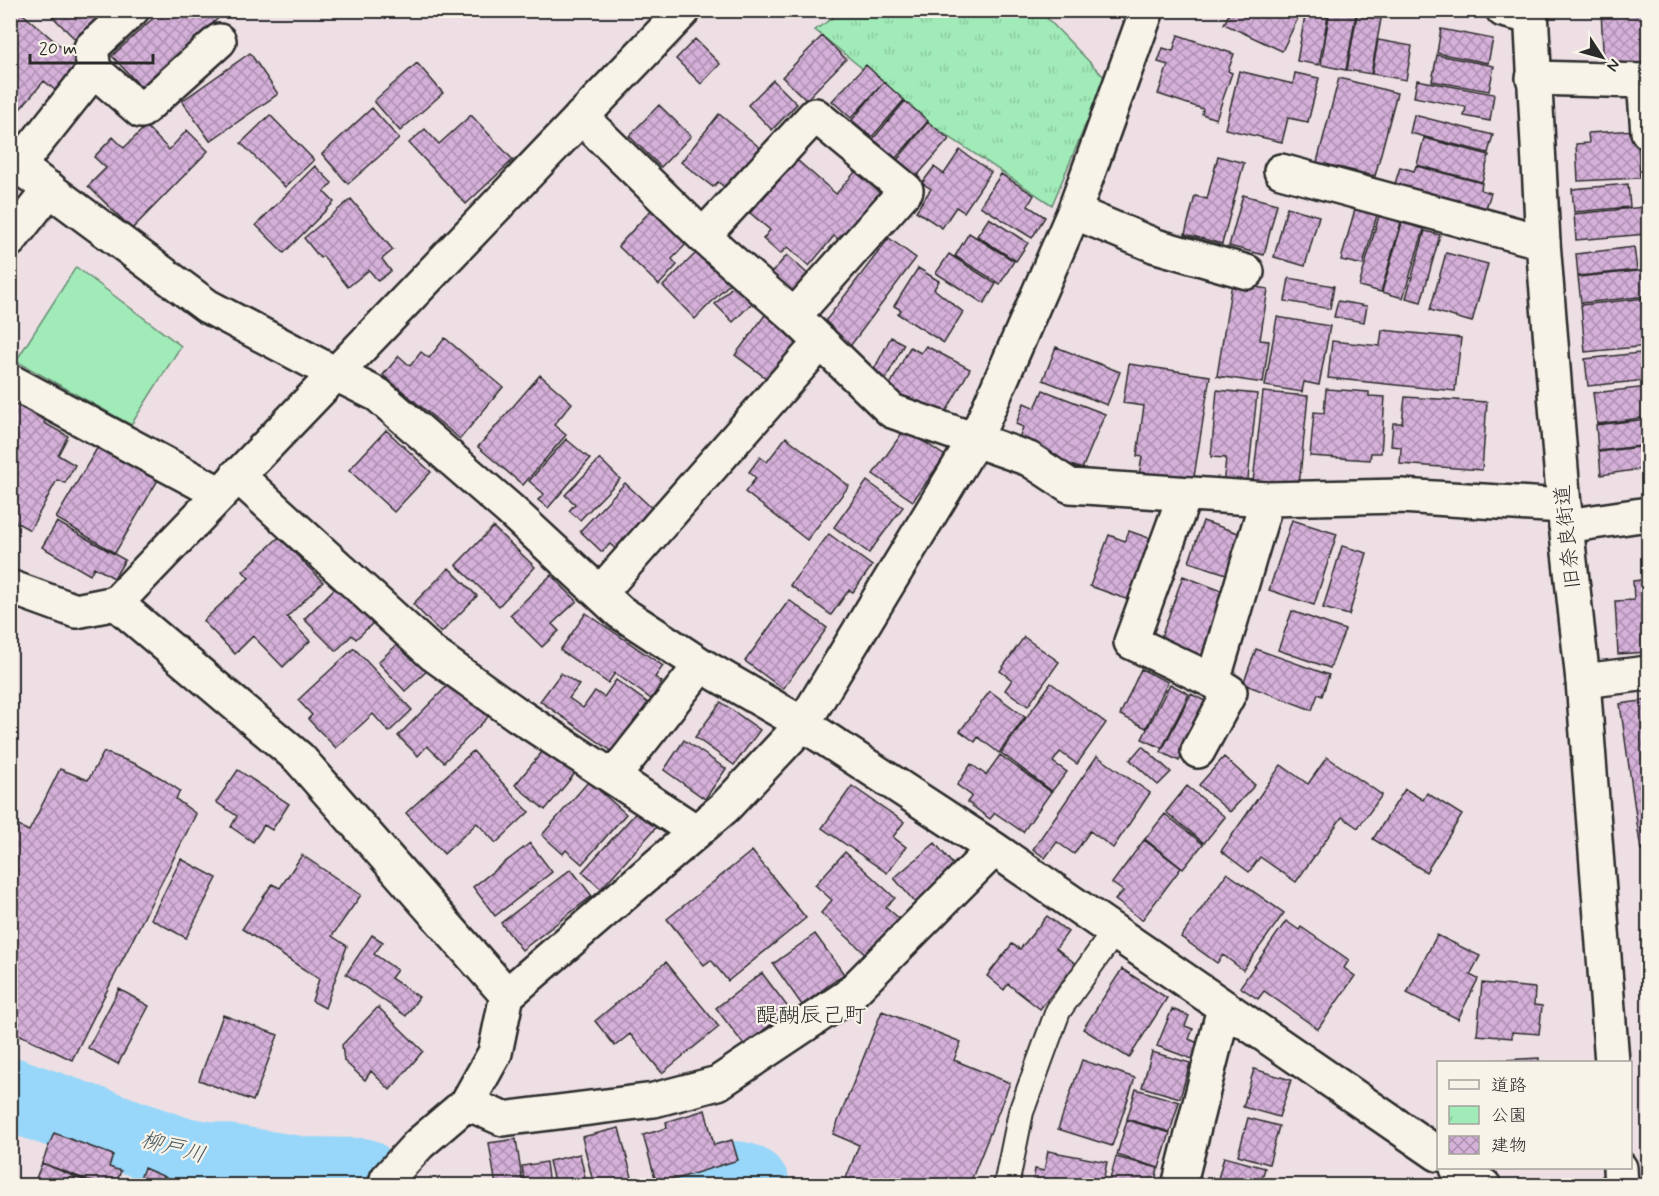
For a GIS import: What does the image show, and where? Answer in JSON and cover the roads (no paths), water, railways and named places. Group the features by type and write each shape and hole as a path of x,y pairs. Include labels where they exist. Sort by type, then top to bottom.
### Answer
{"street":[{"path":"132,10 91,48 94,70 141,111 219,41"},
{"path":"10,587 76,611 116,603 684,10"},
{"path":"386,1185 387,1179 419,1144 467,1103 495,1053 507,995 725,807 803,724 975,440 1074,212 1147,10"},
{"name":"旧奈良街道","path":"1522,13 1533,78 1542,242 1565,516 1583,681 1612,1061"},
{"path":"94,70 14,163 207,306 378,395 509,509 620,612 701,665 803,724 994,849 1437,1154"},
{"path":"1533,78 1644,81 1648,132"},
{"path":"703,236 815,115 906,190 794,316"},
{"path":"581,117 703,236 794,316 892,411 1029,459 1070,486 1267,499 1401,496 1565,516 1648,514"},
{"path":"1281,171 1542,242"},
{"path":"10,240 50,189"},
{"path":"1074,212 1156,246 1247,272"},
{"path":"600,593 821,342"},
{"path":"10,381 228,484 433,654 518,716 614,776 695,831"},
{"path":"1185,494 1131,642 1213,681 1230,692 1198,751"},
{"path":"1213,681 1267,499"},
{"path":"116,603 299,758 507,995"},
{"path":"614,776 701,665"},
{"path":"1583,681 1648,673"},
{"path":"467,1103 503,1119 654,1100 718,1083 848,996 994,849"},
{"path":"1179,1185 1224,1008"},
{"path":"1461,1169 1484,1185"},
{"path":"1620,1169 1621,1185"}],"lane":[{"path":"1006,1185 1021,1112 1059,1011 1114,932"}],"waterway":[{"name":"柳戸川","path":"10,1094 177,1153 305,1174 362,1175 374,1186"},
{"name":"柳戸川","path":"704,1186 730,1178 742,1179 753,1186"}],"district":[{"name":"醍醐辰己町","path":"811,1016"}]}
